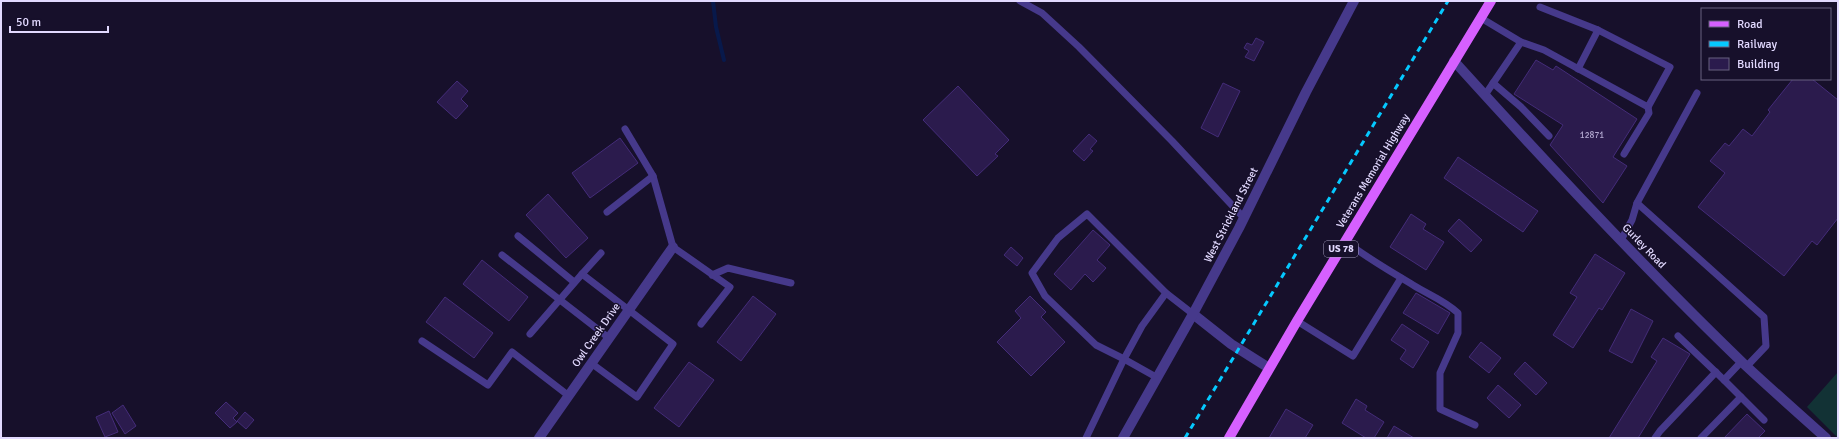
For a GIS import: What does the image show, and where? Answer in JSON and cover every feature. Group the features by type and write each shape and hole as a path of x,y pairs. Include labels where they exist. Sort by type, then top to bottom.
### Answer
{"main road":[{"name":"Veterans Memorial Highway","path":"1229,438 1296,321 1492,1"}],"street":[{"name":"West Strickland Street","path":"1123,438 1156,377 1193,314 1244,218 1306,92 1354,1"},
{"name":"Gurley Road","path":"1454,61 1537,152 1621,240 1745,364 1826,438"},
{"name":"Owl Creek Drive","path":"539,438 673,246"},
{"path":"1193,314 1232,344 1269,368"}],"lane":[{"path":"1020,1 1042,13 1079,47 1172,141 1244,218"},
{"path":"1540,7 1598,30 1670,67 1648,107 1649,113 1624,154"},
{"path":"1481,18 1521,42 1544,50 1648,107"},
{"path":"1578,69 1598,30"},
{"path":"1485,95 1521,42"},
{"path":"1493,83 1521,107 1549,136"},
{"path":"1621,240 1632,220 1637,203 1697,93"},
{"path":"625,129 653,176 673,246 730,287 701,324"},
{"path":"607,212 653,176"},
{"path":"1637,203 1764,317 1766,346 1724,380"},
{"path":"1156,377 1096,345 1045,296 1032,273 1058,238 1087,214 1166,293 1193,314"},
{"path":"518,236 574,282"},
{"path":"1345,241 1367,258 1447,303 1458,313 1458,333 1440,373 1440,409 1475,425"},
{"path":"530,334 601,253"},
{"path":"502,255 609,338"},
{"path":"712,274 728,268 791,283"},
{"path":"582,274 673,344 637,397 591,363"},
{"path":"1296,321 1353,356 1401,278"},
{"path":"1086,438 1124,359 1142,326 1166,293"},
{"path":"1678,336 1764,420"},
{"path":"422,341 488,385 512,352 569,396"},
{"path":"1655,438 1716,372"},
{"path":"1701,438 1740,397"}],"green space":[{"path":"1838,372 1838,438 1807,407"}],"building":[{"path":"1256,38 1264,42 1254,61 1245,57 1249,51 1244,48 1247,43 1252,45"},
{"path":"1536,60 1553,70 1556,66 1637,119 1613,157 1627,166 1603,203 1550,145 1563,125 1514,94"},
{"path":"1792,80 1813,80 1838,100 1838,218 1817,245 1812,241 1784,276 1698,207 1725,173 1710,161 1725,143 1729,146 1743,129 1752,136 1770,112 1768,110"},
{"path":"457,81 468,91 461,99 468,106 456,119 437,102"},
{"path":"1223,83 1240,91 1218,137 1201,128"},
{"path":"958,86 1009,140 995,154 998,156 977,176 923,120"},
{"path":"1089,134 1097,141 1090,149 1093,151 1084,161 1073,151"},
{"path":"620,138 638,163 590,198 572,173"},
{"path":"1458,157 1538,211 1523,232 1444,178"},
{"path":"548,194 588,238 566,258 526,215"},
{"path":"1411,214 1426,224 1423,229 1444,242 1426,270 1390,247"},
{"path":"1459,219 1482,240 1471,252 1448,231"},
{"path":"1093,230 1110,245 1097,260 1106,268 1093,282 1085,274 1071,290 1054,274"},
{"path":"1011,247 1023,258 1017,266 1004,255"},
{"path":"1595,254 1625,273 1602,310 1599,308 1573,348 1553,335 1577,297 1570,293"},
{"path":"482,260 528,297 509,321 463,284"},
{"path":"1416,293 1450,313 1438,334 1403,313"},
{"path":"753,296 776,314 741,361 717,342"},
{"path":"1030,296 1046,312 1041,317 1065,342 1031,376 997,342 1021,318 1015,311"},
{"path":"445,297 493,333 474,358 426,322"},
{"path":"1631,309 1653,321 1632,363 1609,351"},
{"path":"1402,324 1429,342 1413,368 1400,359 1406,350 1391,340"},
{"path":"1663,338 1690,354 1638,438 1609,438 1657,361 1651,357"},
{"path":"1481,342 1501,358 1489,373 1469,357"},
{"path":"689,362 714,380 679,427 654,408"},
{"path":"1525,362 1547,383 1536,395 1514,374"},
{"path":"1498,385 1521,405 1509,418 1487,398"},
{"path":"1356,399 1367,406 1365,410 1384,422 1374,438 1366,438 1342,423"},
{"path":"226,402 238,413 233,418 237,422 230,428 215,413"},
{"path":"123,405 136,426 125,434 112,413"},
{"path":"1286,409 1313,425 1305,438 1269,438"},
{"path":"109,411 118,432 105,437 96,417"},
{"path":"245,412 254,420 246,429 237,421"},
{"path":"1747,414 1765,431 1758,438 1724,438"},
{"path":"1394,426 1414,438 1387,438"}],"waterway":[{"path":"713,1 716,27 724,60"}],"railway":[{"path":"1185,438 1448,1"}]}
